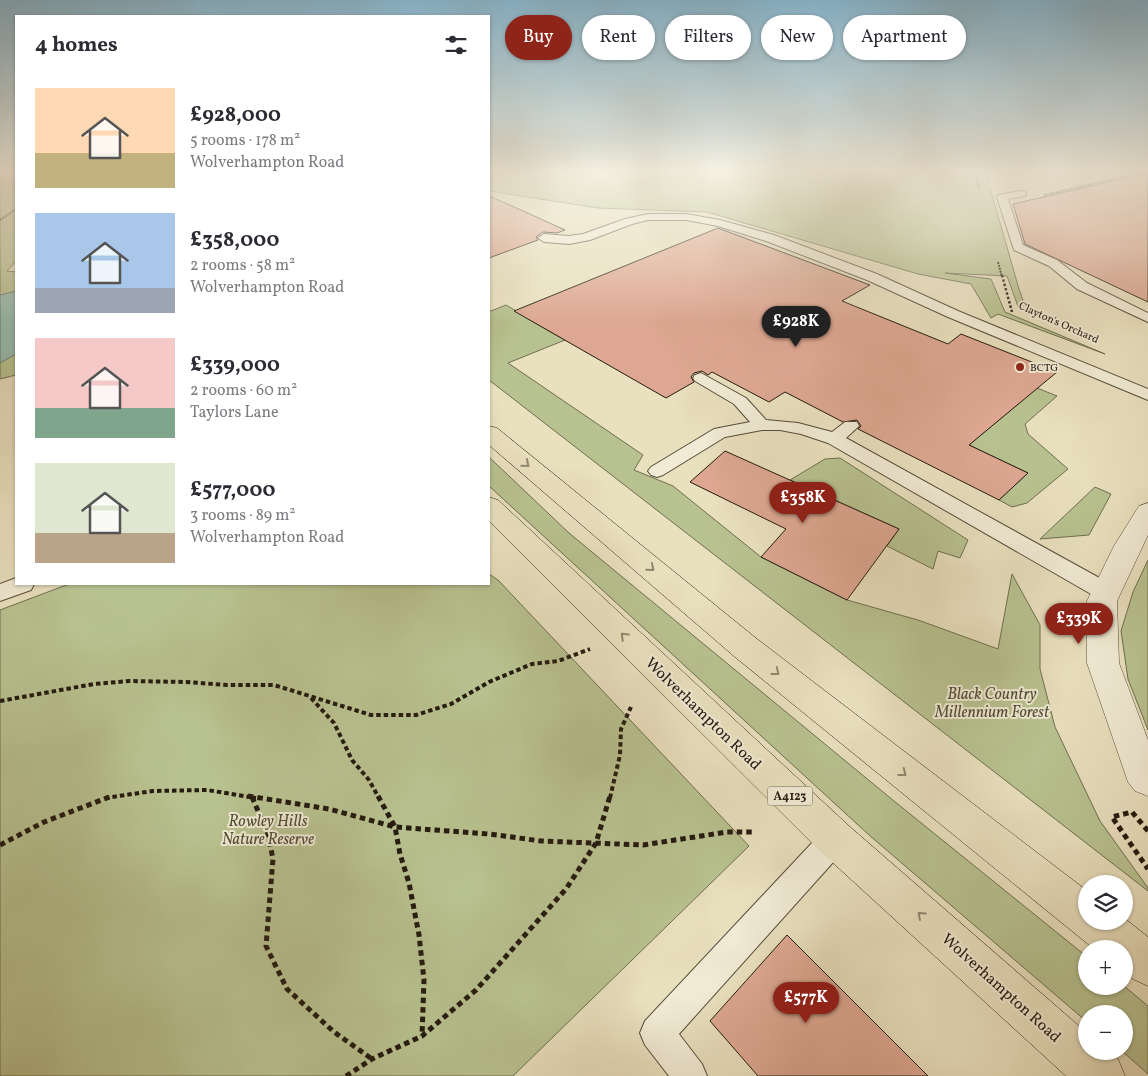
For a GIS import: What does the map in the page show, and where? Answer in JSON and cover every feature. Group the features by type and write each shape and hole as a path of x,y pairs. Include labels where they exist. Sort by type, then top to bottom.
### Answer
{"highway":[{"path":"490,434 746,648 1078,910"},
{"name":"Wolverhampton Road","path":"490,507 835,839 1101,1076"},
{"path":"1104,930 1148,964"}],"street":[{"path":"1148,512 1128,546 1102,601 1103,663 1141,770 1148,779"}],"lane":[{"path":"544,238 569,240 586,237 628,222"},
{"path":"716,222 770,238 872,277 954,314 1148,395"},
{"path":"1010,222 1018,246 1053,263 1082,286 1148,318"},
{"path":"701,378 740,401 762,425"},
{"path":"657,471 720,433 776,424 806,429 834,439 1106,592"},
{"path":"834,439 851,426"},
{"path":"0,593 20,585"},
{"path":"690,1076 657,1034 835,839"}],"path":[{"name":"Clayton's Orchard","path":"998,260 1011,312 1019,315"},
{"path":"0,701 94,684 129,680 274,685 371,715 416,715 451,704 489,682 532,664 558,661 596,646"},
{"path":"310,697 334,723 352,760 369,780 395,828 400,854 409,883 419,935 424,980 422,1036"},
{"path":"346,1076 372,1059 422,1036 476,990 566,889 596,843 618,764 621,729 631,707"},
{"path":"0,845 44,822 107,797 153,791 207,790 329,809 395,828 489,834 541,841 643,845 727,832 753,832"},
{"path":"252,797 268,834 273,860 266,946 287,989 334,1032 372,1059"},
{"path":"1148,831 1132,812 1112,817 1148,869"}],"green space":[{"path":"0,222 15,222 15,262 7,271 15,272 15,375 0,379"},
{"path":"742,222 1000,222 1028,314 1019,309 1007,276 945,273 991,279 1005,312 1105,354 998,314 991,318 971,284 918,274"},
{"name":"Black Country Millennium Forest","path":"506,305 565,340 508,363 643,455 634,470 673,486 761,557 847,600 918,620 998,649 1012,574 1040,625 1040,669 1055,727 1100,821 1148,888 1148,891 1133,879 1133,875 1127,875 490,381 490,310"},
{"path":"1037,388 1057,396 1025,424 1028,434 1068,469 1027,503 1012,507 999,500 1028,473 969,445"},
{"path":"490,458 569,533 894,801 1078,950 1078,995 1133,994 1148,1006 1148,1074 1132,1060 1133,1005 1078,1005 1078,1014 869,835 490,487"},
{"path":"840,458 968,540 960,558 938,551 933,569 887,546 899,529 790,480 825,459"},
{"path":"1095,487 1111,494 1089,535 1040,539"},
{"path":"1148,560 1148,730 1128,679 1121,631 1133,592"},
{"name":"Rowley Hills Nature Reserve","path":"490,575 498,580 749,846 513,1076 0,1076 0,610 66,585 490,585"}],"water":[{"path":"15,291 15,355 0,363 0,295"}],"building":[{"path":"490,222 548,222 565,230 557,233 543,232 536,237 538,240 490,258"},
{"path":"1018,222 1148,222 1148,302 1025,244"},
{"path":"718,228 870,285 842,301 948,344 961,334 1057,372 969,445 1028,473 999,500 858,429 861,426 857,420 843,422 785,392 769,402 712,372 708,375 702,371 694,373 691,377 694,382 666,398 514,311"},
{"path":"725,451 899,529 847,600 761,557 786,529 690,482"},
{"path":"787,935 928,1076 758,1076 710,1021"}],"place":[{"name":"BCTG","path":"1020,367"}]}
